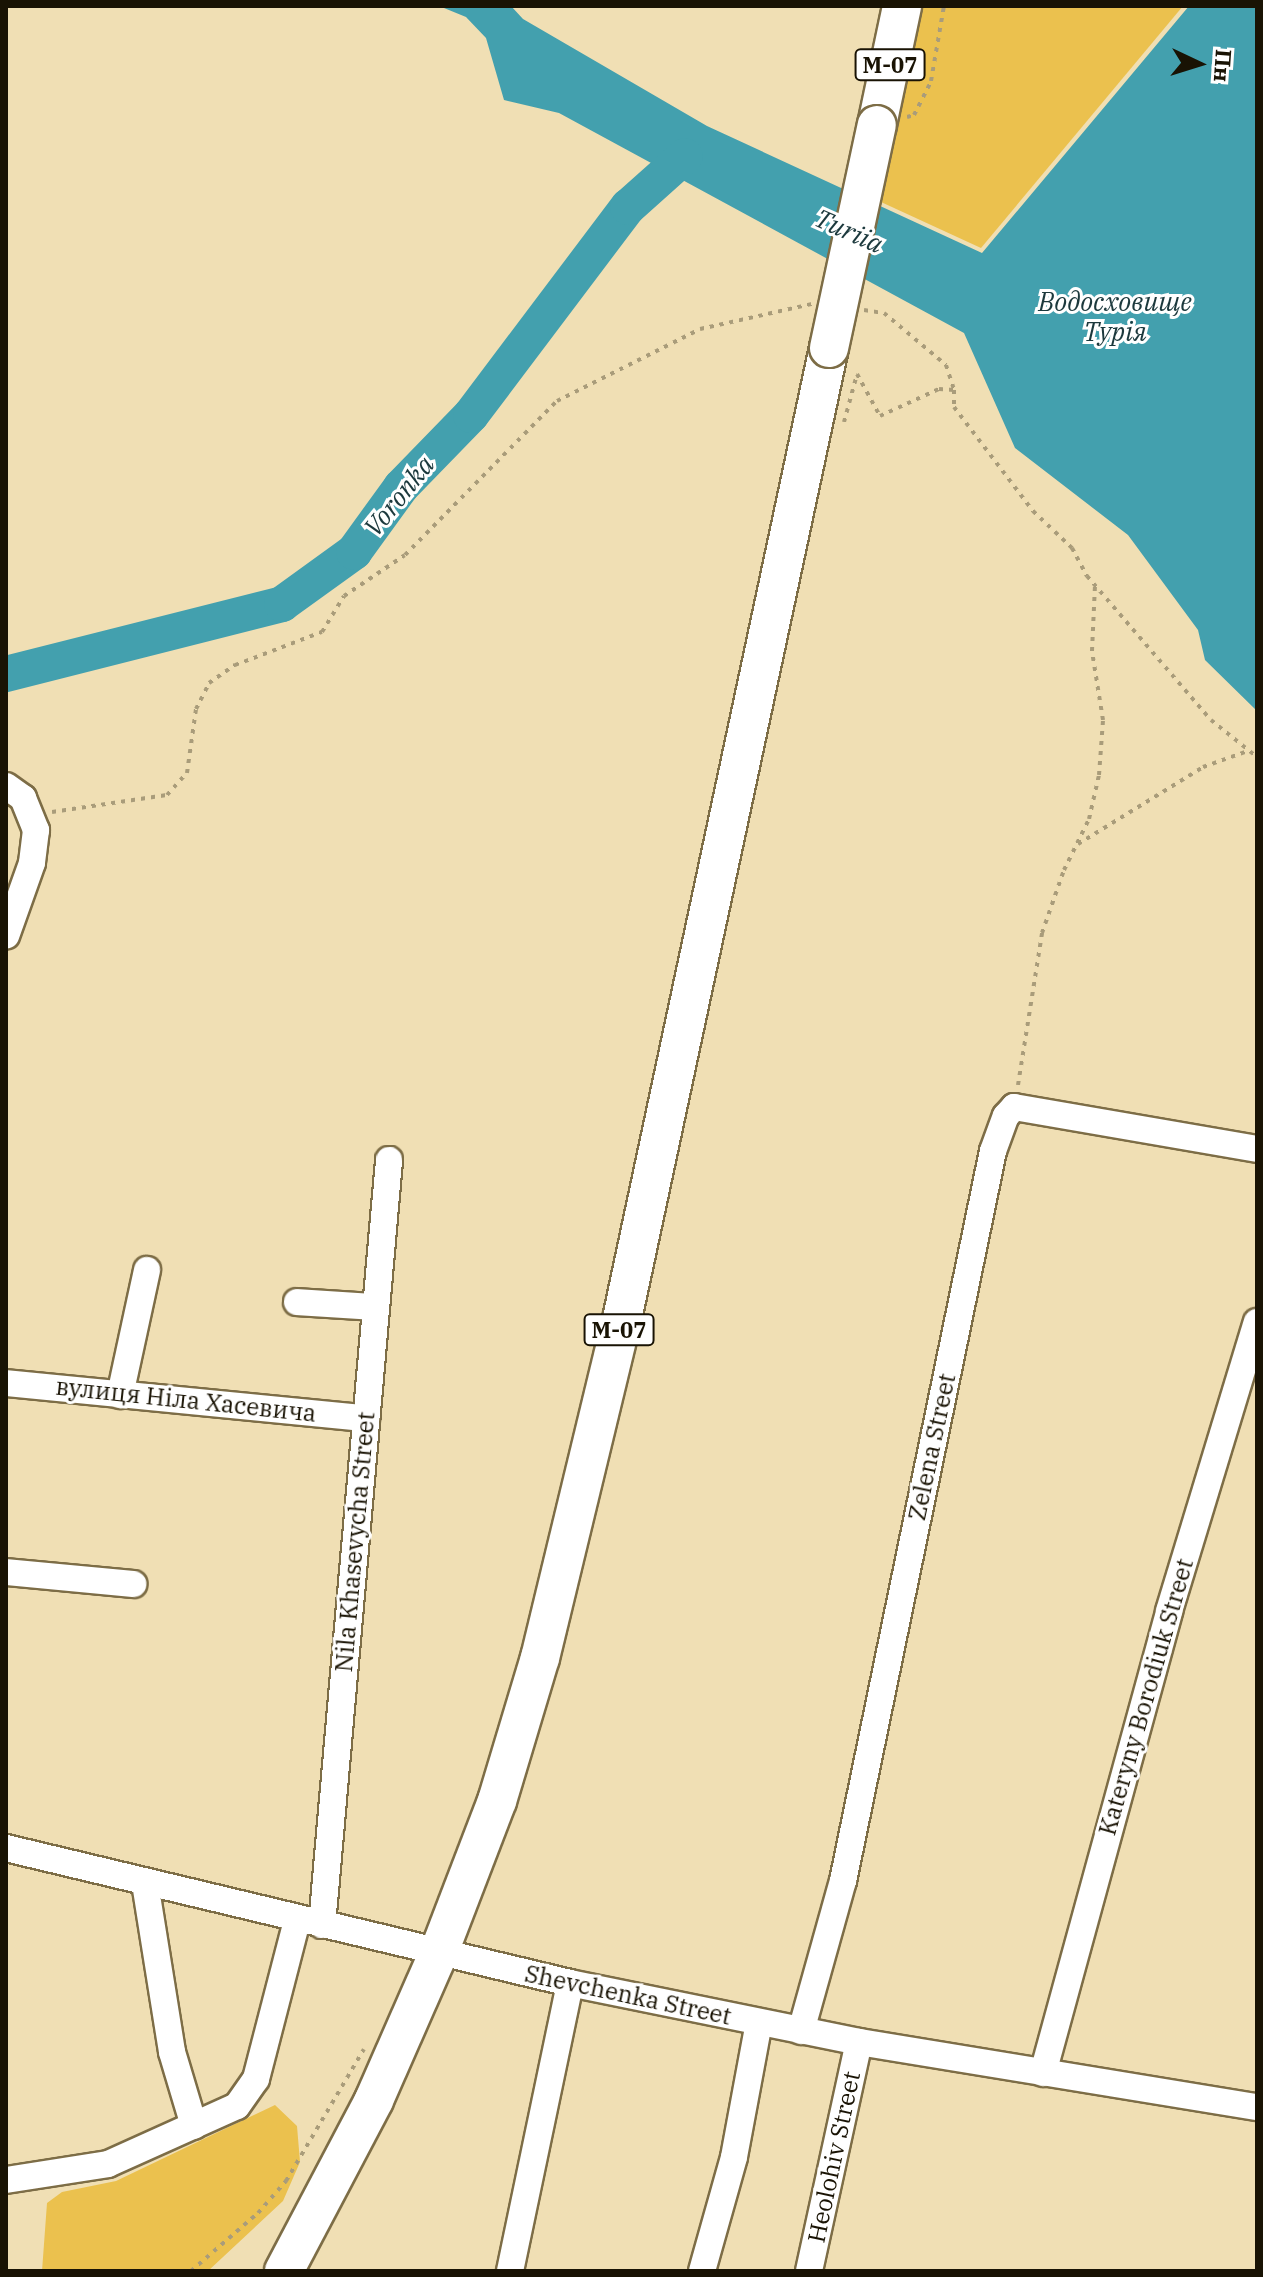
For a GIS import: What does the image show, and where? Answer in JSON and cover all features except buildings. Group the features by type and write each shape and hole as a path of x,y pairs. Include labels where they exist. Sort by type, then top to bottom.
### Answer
{"highway":[{"name":"М-07","path":"284,2271 367,2114 439,1952 497,1801 558,1581 625,1304 902,6"}],"street":[{"path":"6,786 34,814 32,863 6,936"},
{"path":"1014,1107 1257,1149"},
{"name":"Zelena Street","path":"801,2031 843,1881 993,1151 1014,1107"},
{"name":"Nila Khasevycha Street","path":"6,2180 66,2175 108,2164 237,2106 256,2079 310,1923 366,1418 389,1160"},
{"path":"120,1395 147,1270"},
{"path":"297,1302 375,1307"},
{"name":"Kateryny Borodiuk Street","path":"1043,2073 1169,1611 1257,1322"},
{"name":"вулиця Ніла Хасевича","path":"6,1383 366,1418"},
{"path":"6,1572 133,1584"},
{"name":"Shevchenka Street","path":"6,1848 570,1983 801,2031 1257,2107"},
{"path":"145,1883 172,2052 194,2126"},
{"path":"510,2271 570,1983"},
{"path":"702,2271 734,2157 759,2022"},
{"name":"Heolohiv Street","path":"809,2271 859,2042"}],"path":[{"path":"877,125 914,115 931,81 944,6"},
{"path":"34,814 167,795 187,773 196,709 209,683 235,665 322,632 344,596 426,536 557,401 700,329 747,314 823,303"},
{"path":"853,308 884,313 946,365 954,390 954,407 992,460 1072,548 1095,584 1211,720 1257,757"},
{"path":"829,348 857,374 880,416 939,389 954,390"},
{"path":"1014,1107 1042,933 1089,819 1103,720 1092,651 1095,584"},
{"path":"1076,845 1203,767 1246,751"},
{"path":"191,2271 258,2213 286,2181 346,2071 366,2046 391,2031 404,2031"}],"shaded area":[{"path":"922,6 1183,6 981,248 881,202"},
{"path":"275,2105 297,2126 300,2162 283,2201 208,2271 42,2271 47,2203 62,2192 116,2181"}],"water":[{"name":"Водосховище Турія","path":"396,6 511,6 523,19 707,126 982,253 1189,6 1257,6 1257,711 1205,660 1198,630 1128,535 1015,448 964,333 559,113 504,100 486,38 466,17 444,8"}],"waterway":[{"name":"Voronka","path":"6,674 282,604 354,552 401,487 471,415 628,207 685,156"}],"water label":[{"name":"Turiia","path":"849,231"}]}
